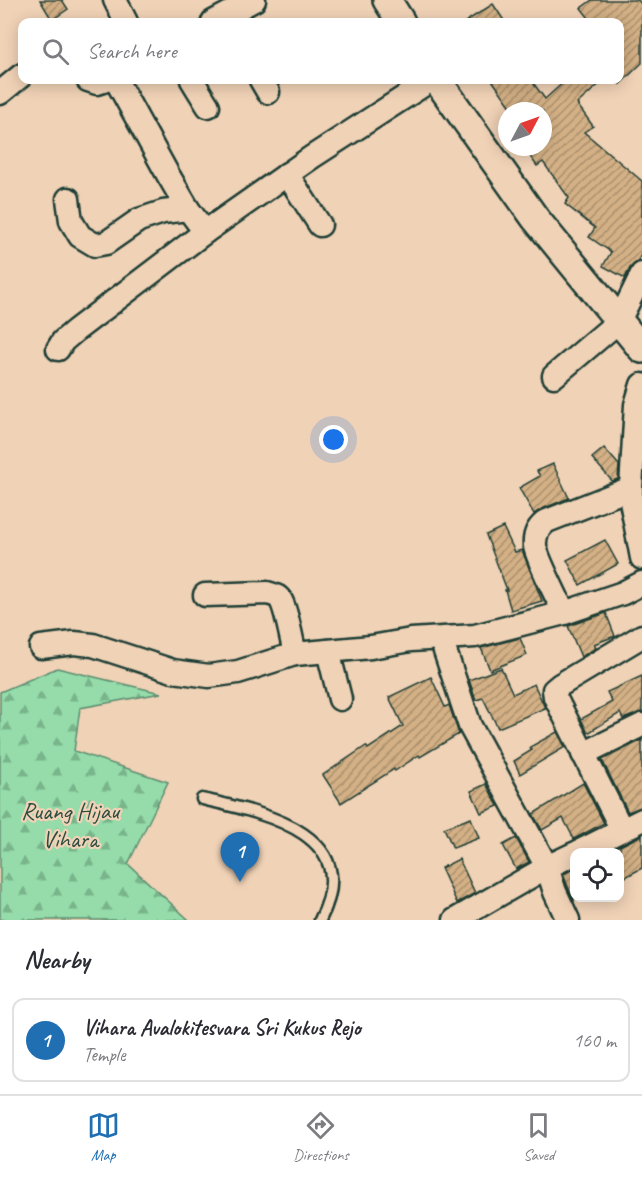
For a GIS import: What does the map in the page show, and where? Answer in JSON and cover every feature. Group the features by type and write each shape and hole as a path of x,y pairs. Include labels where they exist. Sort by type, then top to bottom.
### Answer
{"street":[{"path":"116,0 124,18"},
{"path":"227,18 254,0"},
{"path":"387,0 398,18"},
{"path":"0,93 18,78"},
{"path":"118,84 188,209 205,232"},
{"path":"194,84 208,106"},
{"path":"58,349 63,341 76,330 205,232 287,174 425,84"},
{"path":"440,84 535,218 642,350"},
{"path":"287,174 320,225"},
{"path":"68,199 71,221 80,236 95,245 106,243 139,220 163,212 188,209"},
{"path":"554,376 619,321 642,274"},
{"path":"642,385 636,405 631,488 631,501 642,558"},
{"path":"564,613 535,547 536,533 547,521 631,488"},
{"path":"41,647 74,643 93,645 172,671 209,676 238,672 295,654 411,640 475,636 564,613 623,594 642,583"},
{"path":"205,595 267,593 275,595 280,599 283,607 295,654"},
{"path":"622,831 555,697 554,690 642,636"},
{"path":"441,639 470,726 547,867 568,920"},
{"path":"328,651 340,699"},
{"path":"583,754 642,725"},
{"path":"586,848 642,820"},
{"path":"455,920 570,856"}],"lane":[{"path":"202,800 270,817 307,835 319,846 328,861 331,878 329,896 320,920"}],"green space":[{"name":"Ruang Hijau Vihara","path":"57,668 161,693 80,708 74,751 168,782 128,864 189,920 0,920 0,692"}],"building":[{"path":"40,0 62,0 68,9 55,18 51,18"},
{"path":"592,0 638,0 642,5 642,63 624,80 624,18 589,18 581,8"},
{"path":"493,4 502,18 471,18"},
{"path":"495,84 534,84 545,99 562,84 600,84 577,104 593,126 584,132 642,181 642,253 625,278 603,266 611,252 589,237 595,228 565,204 569,198 543,162 537,166 530,156 552,156 552,102 508,102"},
{"path":"604,448 619,465 618,479 612,481 592,458"},
{"path":"553,464 569,498 534,514 519,488 540,476 537,471"},
{"path":"503,527 515,552 522,550 542,601 511,610 505,590 507,590 486,535"},
{"path":"605,540 618,564 580,585 567,560"},
{"path":"606,613 615,636 594,644 596,648 581,657 568,626"},
{"path":"520,638 527,655 490,670 481,648"},
{"path":"501,668 513,694 534,684 545,708 498,728 483,698 476,700 469,680"},
{"path":"642,676 642,712 623,719 620,713 588,733 581,719 612,702 607,692"},
{"path":"431,677 445,707 449,705 459,734 420,757 419,755 395,771 394,769 341,803 323,775 366,746 368,749 403,726 389,697"},
{"path":"557,732 565,747 520,774 514,761 532,750 530,747"},
{"path":"642,740 642,807 628,812 602,760"},
{"path":"583,783 604,823 574,839 563,818 542,830 533,814"},
{"path":"486,784 498,806 481,813 471,791"},
{"path":"471,818 479,838 453,848 444,828"},
{"path":"642,835 642,868 624,878 624,848 620,846"},
{"path":"516,838 529,862 516,869 503,845"},
{"path":"459,859 475,893 457,903 441,868"},
{"path":"570,871 570,892 563,874"}],"place":[{"name":"Vihara Avalokitesvara Sri Kukus Rejo","path":"240,882"}]}
